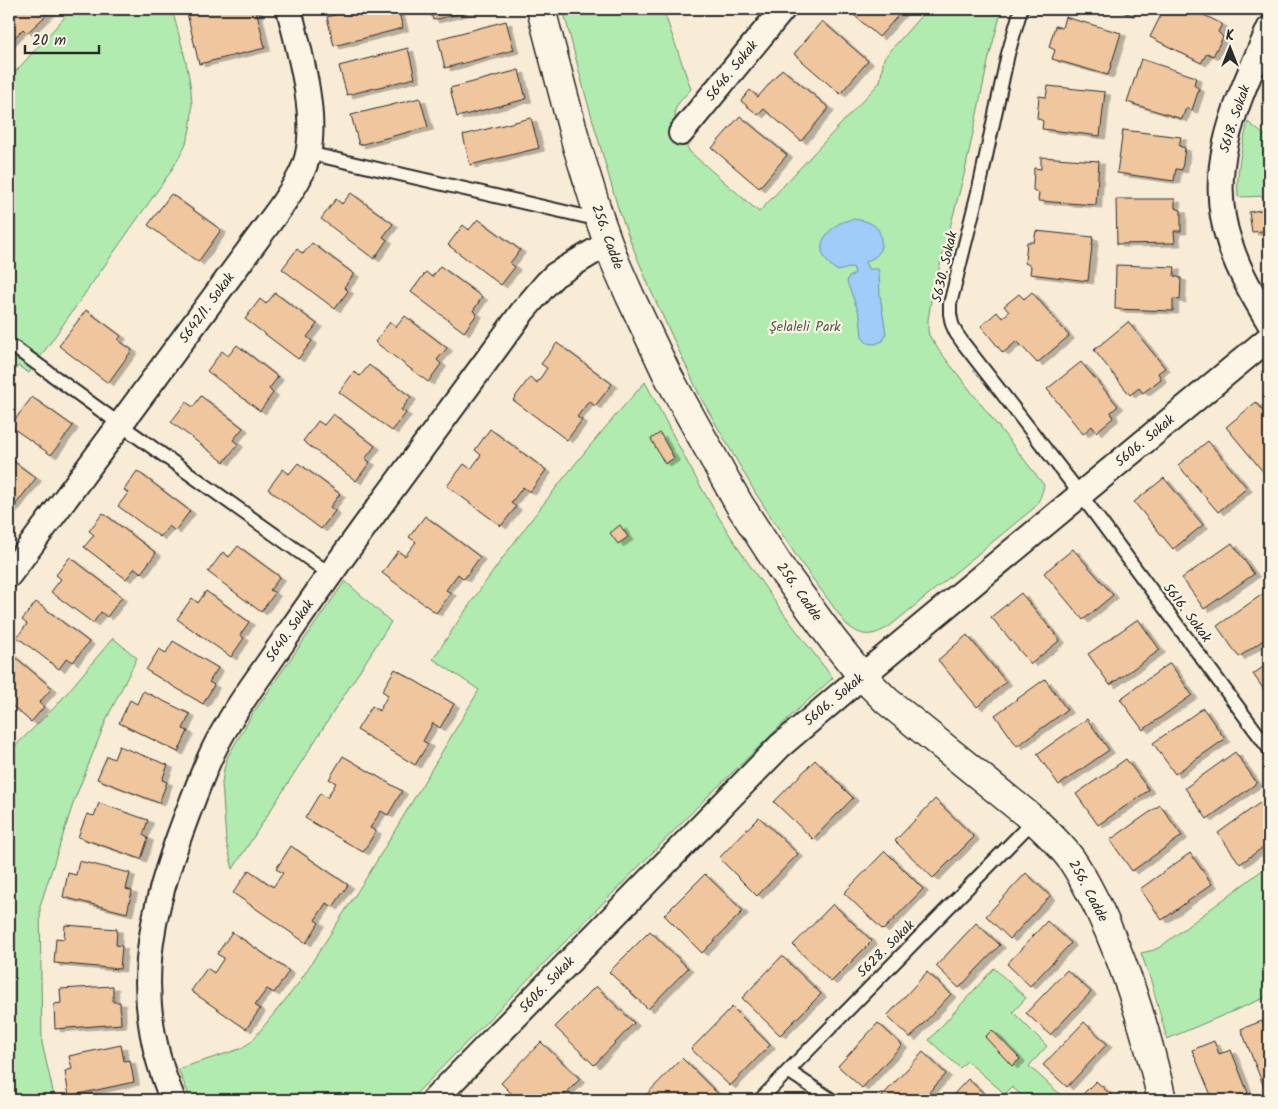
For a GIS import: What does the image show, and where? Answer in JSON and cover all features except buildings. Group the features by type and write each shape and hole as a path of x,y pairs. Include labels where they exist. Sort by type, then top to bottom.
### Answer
{"street":[{"name":"5642/1. Sokak","path":"9,575 280,208 302,172 308,153 310,109 289,9"},
{"name":"256. Cadde","path":"541,9 570,120 604,231 630,296 667,374 739,504 782,570 862,676 887,701 1034,820 1060,844 1076,866 1110,934 1129,981 1142,1022 1162,1100"},
{"name":"5646. Sokak","path":"681,133 783,9"},
{"name":"5618. Sokak","path":"1269,30 1237,104 1227,135 1220,181 1224,221 1230,245 1251,290 1269,322"},
{"name":"5640. Sokak","path":"173,1100 153,1040 149,1014 149,956 159,899 170,863 212,752 227,724 330,574 517,318 535,295 555,275 604,231"},
{"name":"5606. Sokak","path":"434,1100 780,746 1269,338"}],"lane":[{"name":"5630. Sokak","path":"1021,9 1008,54 980,184 952,293 950,314 952,324 960,338 1081,495"},
{"path":"308,153 604,231"},
{"path":"15,348 330,574"},
{"name":"5616. Sokak","path":"1081,495 1269,749"},
{"name":"5628. Sokak","path":"760,1100 1034,820"},
{"path":"788,1071 832,1100"}],"green space":[{"path":"72,9 172,9 189,76 192,110 190,127 186,143 169,174 29,373 18,366 9,380 9,79"},
{"name":"Şelaleli Park","path":"563,9 663,9 691,89 679,103 675,112 682,137 690,152 759,212 880,82 884,58 927,9 1002,9 989,57 965,171 932,295 928,330 938,349 1044,485 1034,508 884,630 872,634 862,634 846,624 799,560 756,494 702,400 651,291 618,208"},
{"path":"1248,122 1269,139 1269,196 1238,197 1239,168"},
{"path":"645,382 695,477 728,532 805,643 833,678 702,802 410,1100 191,1100 178,1069 240,1049 251,1042 298,984 370,872 479,690 433,659 482,587 534,516 588,448"},
{"path":"345,581 391,622 233,869 226,841 222,783 228,756 253,713"},
{"path":"113,638 137,658 107,718 74,801 40,906 42,1043 55,1100 9,1100 9,752 56,706"},
{"path":"1269,865 1269,996 1167,1039 1141,953 1160,947"},
{"path":"994,968 1026,998 1013,1012 1047,1046 1029,1066 1063,1097 1060,1100 1027,1100 1012,1087 1005,1094 967,1061 960,1068 929,1040"}],"water":[{"path":"851,219 863,220 872,224 879,231 881,237 880,250 873,258 865,262 868,269 878,269 879,272 880,295 886,334 883,341 875,344 867,343 862,337 860,316 847,282 848,278 855,273 853,267 838,271 824,258 822,252 825,236 841,222"}]}
